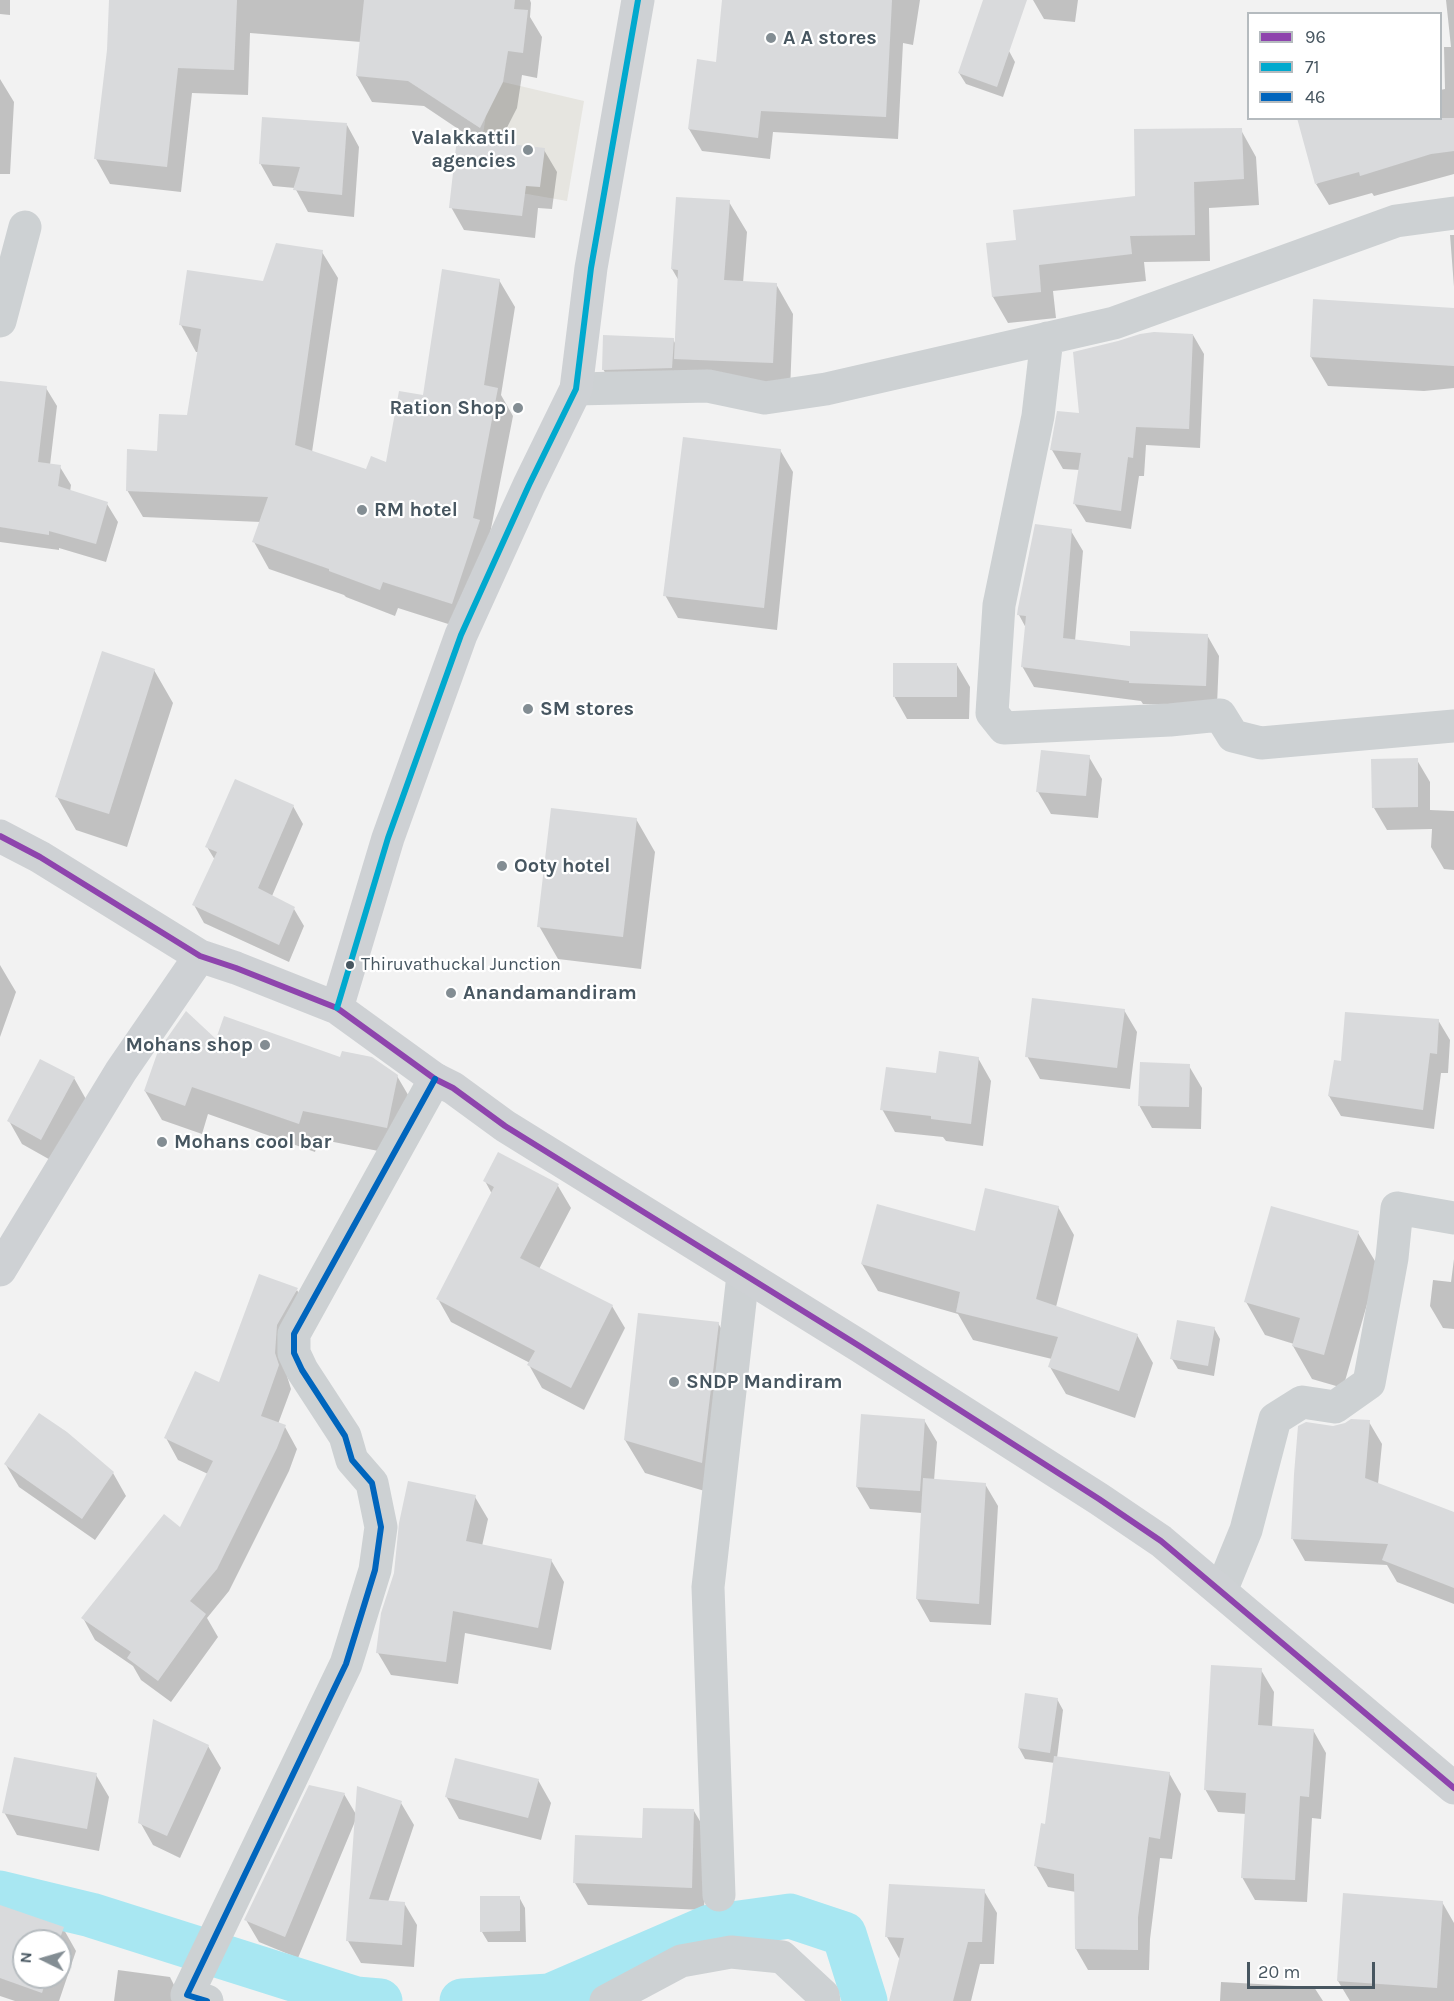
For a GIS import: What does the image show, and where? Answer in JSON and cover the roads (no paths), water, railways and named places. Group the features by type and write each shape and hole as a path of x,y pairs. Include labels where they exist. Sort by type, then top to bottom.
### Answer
{"main road":[{"path":"337,1008 388,838 461,635 529,485 576,389 591,268 638,0"},
{"path":"0,836 40,856 200,957 236,968 337,1008 505,1126 861,1347 1099,1499 1161,1541 1454,1788"},
{"path":"0,1270 121,1071 200,957"}],"street":[{"path":"576,389 708,386 765,398 826,389 1114,323 1396,221 1454,213"},
{"path":"0,321 25,226"},
{"path":"1047,338 1038,416 999,605 992,712 1004,728 1170,720 1220,715 1233,736 1260,743 1454,726"},
{"path":"203,1987 222,1922 346,1664 375,1570 381,1527 372,1483 352,1460 345,1436 302,1370 294,1353 294,1334 435,1079"},
{"path":"1221,1590 1246,1530 1275,1419 1302,1402 1335,1407 1369,1383 1392,1258 1397,1208 1454,1218"},
{"path":"719,1895 708,1587 743,1275"},
{"path":"606,2001 681,1961 731,1952 782,1957 823,1995 824,2001"}],"waterway":[{"path":"0,1893 91,1915 356,1999 380,2001"},
{"path":"462,2001 550,1996 710,1927 790,1916 844,1934 865,2001"}],"place":[{"name":"A A stores","path":"771,38"},
{"name":"Valakkattil agencies","path":"528,150"},
{"name":"Ration Shop","path":"518,408"},
{"name":"RM hotel","path":"362,510"},
{"name":"SM stores","path":"528,709"},
{"name":"Ooty hotel","path":"502,866"},
{"name":"Thiruvathuckal Junction","path":"350,965"},
{"name":"Anandamandiram","path":"451,993"},
{"name":"Mohans shop","path":"265,1045"},
{"name":"Mohans cool bar","path":"162,1142"},
{"name":"SNDP Mandiram","path":"674,1382"}]}
